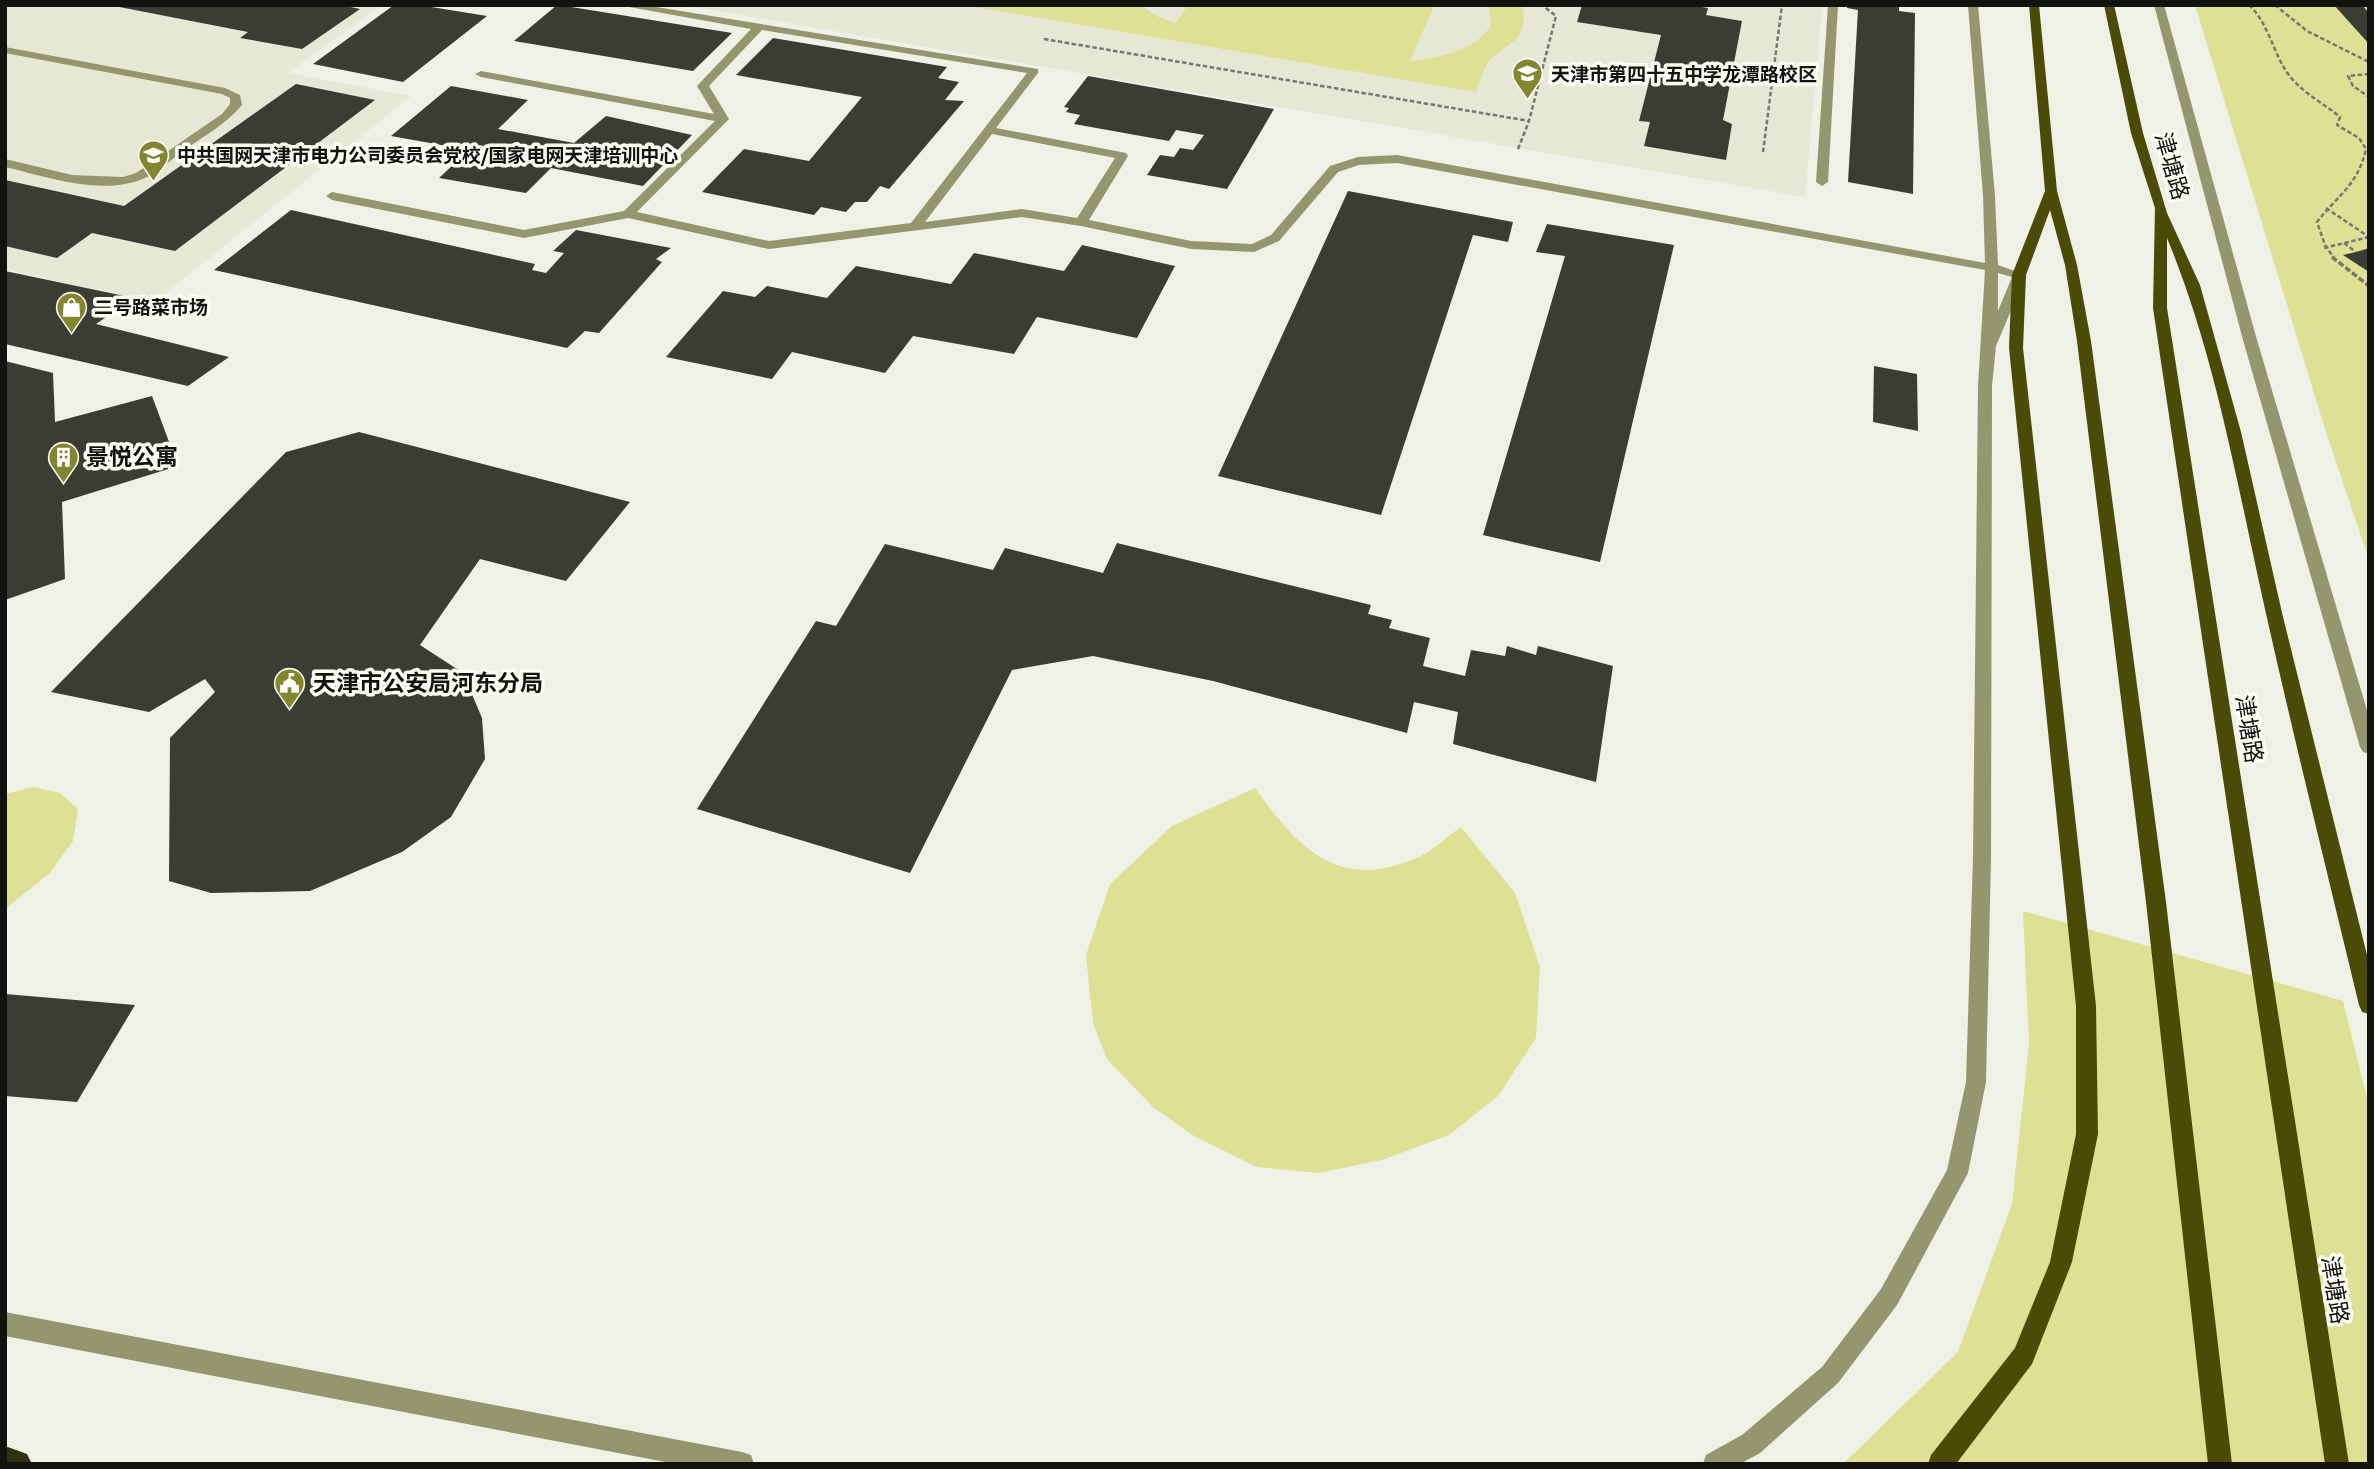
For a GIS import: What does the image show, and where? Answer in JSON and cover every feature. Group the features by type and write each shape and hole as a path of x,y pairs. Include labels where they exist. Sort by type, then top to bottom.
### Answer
{"highway":[{"path":"5,1461 17,1464"}],"main road":[{"path":"2034,5 2051,191 2071,265 2084,341 2156,902 2220,1464"},
{"name":"津塘路","path":"2109,5 2137,133 2161,208 2160,308 2337,1464"},
{"path":"1940,1464 2024,1356 2061,1262 2087,1134 2086,1006 2016,348 2019,275 2051,191"},
{"path":"2161,208 2193,285 2234,432 2278,630 2369,1004"}],"street":[{"path":"624,5 1034,71 915,226"},
{"path":"1822,182 1832,5"},
{"path":"1715,1464 1751,1444 1830,1375 1889,1297 1956,1173 1976,1082 1982,857 1985,386 1991,343 1993,268 1973,5"},
{"path":"2159,5 2250,340 2369,747"},
{"path":"723,119 703,86 760,27"},
{"path":"5,50 225,91 236,97 236,105 226,116 140,176 124,182 88,181 5,163"},
{"path":"481,74 723,119"},
{"path":"628,214 723,119"},
{"path":"988,130 1122,156 1081,222"},
{"path":"332,196 524,234 628,214 769,245 1022,214 1081,222 1191,245 1254,248 1275,238 1334,169 1358,161 1397,159 1993,268 2019,275 1991,343"},
{"path":"5,1324 742,1464"}],"path":[{"path":"1507,179 1529,121 1556,16 1542,5"},
{"path":"1762,152 1782,5"},
{"path":"2249,5 2257,12 2262,27 2295,83 2308,96 2325,104 2340,117 2337,125 2359,138 2366,149 2363,166 2351,189 2326,208 2317,222 2324,248 2337,263 2369,286"},
{"path":"2275,5 2289,19 2310,32 2369,62"},
{"path":"1038,38 1529,121"},
{"path":"2369,74 2348,76 2353,86 2369,97"},
{"path":"2359,138 2369,138"},
{"path":"2326,208 2369,237"},
{"path":"2324,248 2369,237"},
{"path":"2344,243 2356,251"}],"shaded area":[{"name":"中共国网天津市电力公司委员会党校/国家电网天津培训中心","path":"5,5 382,5 288,73 411,96 153,303 5,269"},
{"name":"天津市第四十五中学龙潭路校区","path":"681,5 1822,5 1805,197"}],"green space":[{"path":"964,5 1067,5 1083,8 1085,5 1140,5 1156,16 1176,23 1188,5 1434,5 1410,61 1455,52 1476,41 1491,25 1489,5 1522,5 1524,17 1523,26 1516,39 1490,60 1476,92"},
{"path":"2195,5 2369,5 2369,560 2325,429"},
{"path":"33,787 60,793 78,809 73,841 50,873 5,909 5,794"},
{"path":"1255,788 1272,811 1306,847 1324,860 1345,867 1367,870 1392,866 1421,856 1461,827 1515,893 1540,967 1536,1038 1498,1096 1449,1135 1382,1160 1318,1173 1257,1167 1194,1136 1153,1107 1107,1059 1093,1023 1086,955 1110,884 1172,826"},
{"path":"2023,911 2343,1001 2369,1106 2369,1464 1843,1464 1958,1352 2012,1204 2029,1044"}],"building":[{"path":"109,5 341,5 360,9 302,49 240,38 248,32"},
{"path":"394,5 419,5 487,16 403,82 313,64"},
{"path":"557,5 732,33 693,71 514,41"},
{"path":"1582,5 1689,5 1708,8 1706,15 1742,21 1723,120 1732,124 1726,160 1644,146 1650,122 1639,121 1661,35 1577,22"},
{"path":"1847,5 1899,5 1899,11 1915,13 1913,194 1848,182 1858,10 1847,8"},
{"path":"2334,5 2362,5 2369,13 2369,44"},
{"path":"773,38 947,67 938,78 959,82 945,100 964,101 889,189 880,186 867,202 855,202 846,212 821,207 814,215 702,192 744,149 809,161 862,97 736,75"},
{"path":"1088,76 1274,109 1227,189 1147,175 1160,155 1174,157 1180,148 1193,150 1204,135 1176,130 1169,141 1074,124 1080,115 1066,112 1069,108 1064,107"},
{"path":"296,84 375,100 175,251 92,233 57,258 5,246 5,180 124,206"},
{"path":"451,86 528,100 498,129 574,143 606,116 692,135 643,186 551,168 526,193 439,178 469,150 391,136"},
{"path":"1348,191 1513,222 1508,242 1473,235 1381,515 1218,476"},
{"path":"291,210 535,264 532,270 546,273 564,253 553,251 576,230 671,248 656,259 662,262 599,333 585,331 567,348 214,270"},
{"path":"1547,224 1674,245 1600,562 1483,535 1565,256 1536,252"},
{"path":"1082,245 1175,266 1137,338 1037,317 1014,354 913,336 885,373 792,352 772,379 666,357 723,291 755,297 767,286 827,298 856,266 951,284 974,253 1064,271"},
{"path":"2369,248 2369,272 2343,255 2356,252"},
{"name":"二号路菜市场","path":"5,271 134,298 96,324 229,357 188,386 5,344"},
{"name":"景悦公寓","path":"5,361 53,373 55,422 152,396 178,466 62,502 65,579 5,600"},
{"path":"1874,366 1917,374 1918,431 1873,422"},
{"path":"359,432 630,502 566,581 480,559 420,645 463,673 482,718 485,759 451,817 402,852 310,891 211,893 169,881 170,738 215,692 205,679 149,712 51,692 286,452"},
{"path":"1117,543 1371,605 1368,614 1392,620 1389,628 1430,638 1423,666 1465,676 1471,650 1505,656 1507,646 1536,655 1538,646 1613,666 1596,782 1453,744 1458,712 1414,702 1407,733 1213,681 1093,656 1012,670 910,873 697,809 816,621 836,626 885,544 993,570 1005,548 1103,573"},
{"path":"5,994 135,1005 77,1102 5,1096"}],"place":[{"name":"天津市第四十五中学龙潭路校区","path":"1528,101"},
{"name":"中共国网天津市电力公司委员会党校/国家电网天津培训中心","path":"154,182"},
{"name":"二号路菜市场","path":"71,334"},
{"name":"景悦公寓","path":"63,484"},
{"name":"天津市公安局河东分局","path":"290,710"}]}
